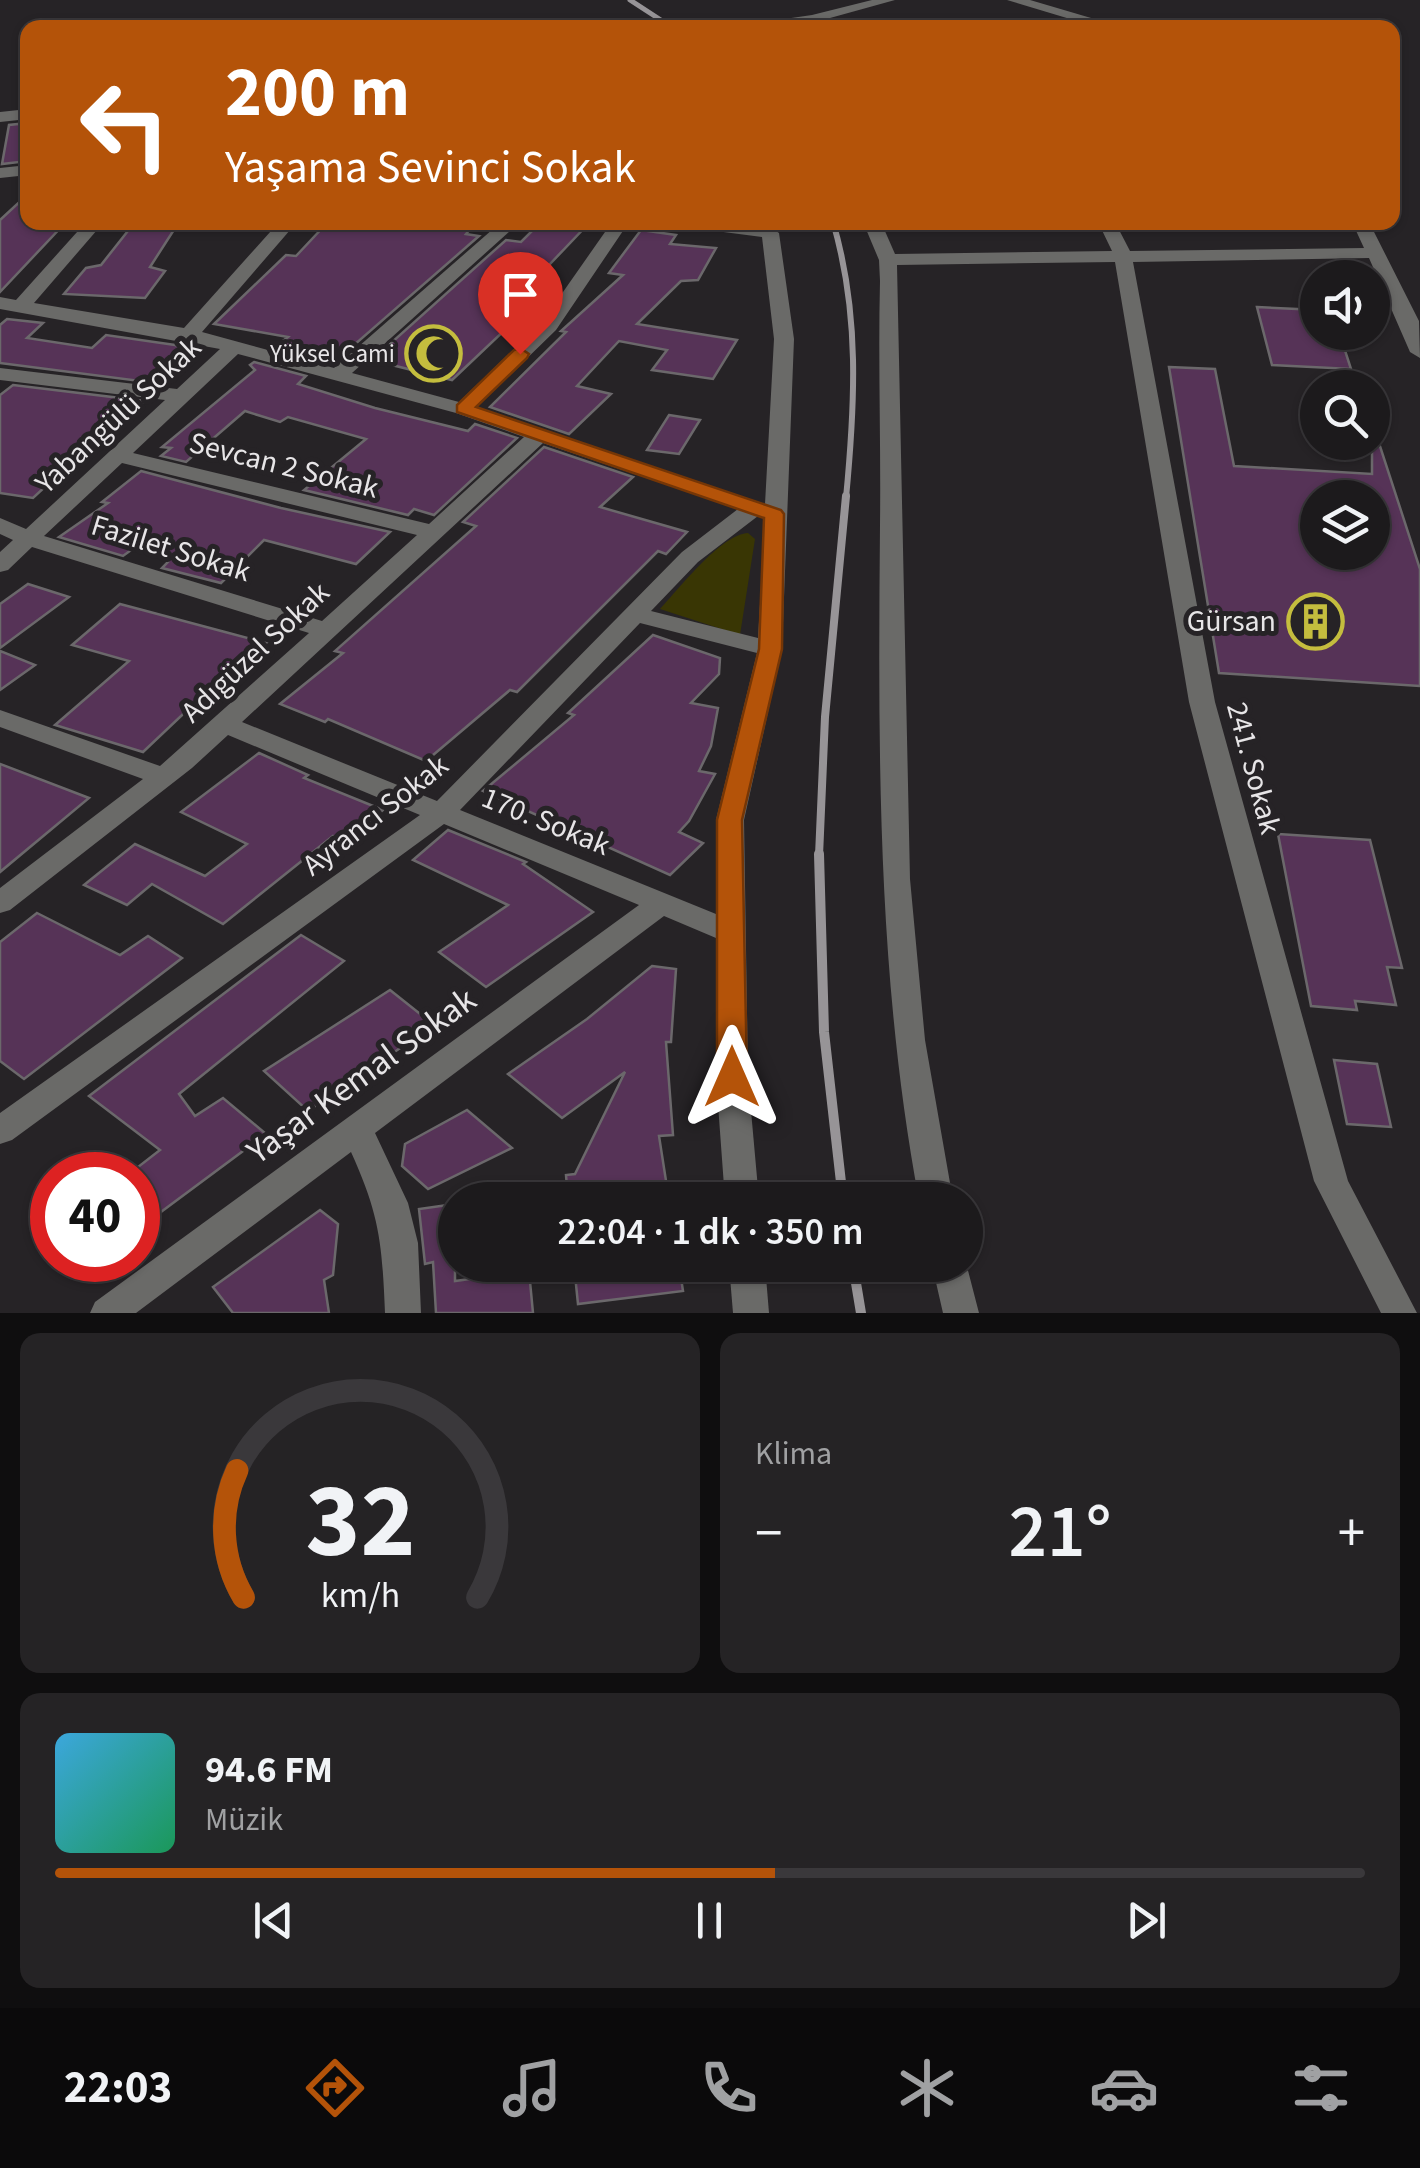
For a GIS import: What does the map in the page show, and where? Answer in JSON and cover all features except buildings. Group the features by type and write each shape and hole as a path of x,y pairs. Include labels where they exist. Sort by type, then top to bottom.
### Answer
{"street":[{"path":"802,20 888,0"},
{"path":"1014,0 1088,20"},
{"path":"11,305 88,230"},
{"path":"189,335 282,230"},
{"path":"337,376 503,230"},
{"path":"463,408 549,326 615,230"},
{"path":"741,1182 732,1077 730,820 770,649 764,511 784,338 769,230"},
{"path":"875,230 888,260 890,752 896,910 920,1130 932,1182"},
{"name":"241. Sokak","path":"1110,230 1123,256 1207,721 1332,1181 1398,1313"},
{"path":"1364,230 1420,352"},
{"path":"888,260 1375,252"},
{"path":"11,305 189,335 463,408 764,511"},
{"name":"Yabangülü Sokak","path":"0,565 234,348"},
{"path":"0,374 184,396"},
{"name":"Adıgüzel Sokak","path":"0,903 164,777 225,724 540,433"},
{"name":"Sevcan 2 Sokak","path":"120,456 433,532"},
{"name":"Ayrancı Sokak","path":"0,1132 441,813 690,558 764,511"},
{"name":"Fazilet Sokak","path":"0,526 325,630"},
{"path":"635,614 770,649"},
{"path":"0,718 164,777"},
{"name":"170. Sokak","path":"225,724 731,932"},
{"name":"Yaşar Kemal Sokak","path":"108,1313 662,904"},
{"path":"356,1128 392,1203 400,1243 403,1313"},
{"path":"748,1282 751,1313"},
{"path":"954,1282 961,1313"}],"shaded area":[{"path":"748,533 755,539 740,635 660,609 713,552"}],"railway":[{"path":"630,0 661,20"},
{"path":"835,230 848,291 853,359 846,498"},
{"path":"819,855 825,717 846,496"},
{"path":"819,855 824,1032 841,1182"},
{"path":"856,1282 861,1313"}],"place":[{"name":"Yüksel Cami","path":"434,353"},
{"name":"Gürsan","path":"1315,621"}],"route":[{"path":"520,354 463,408 774,514 770,649 730,820 732,1077"}]}
